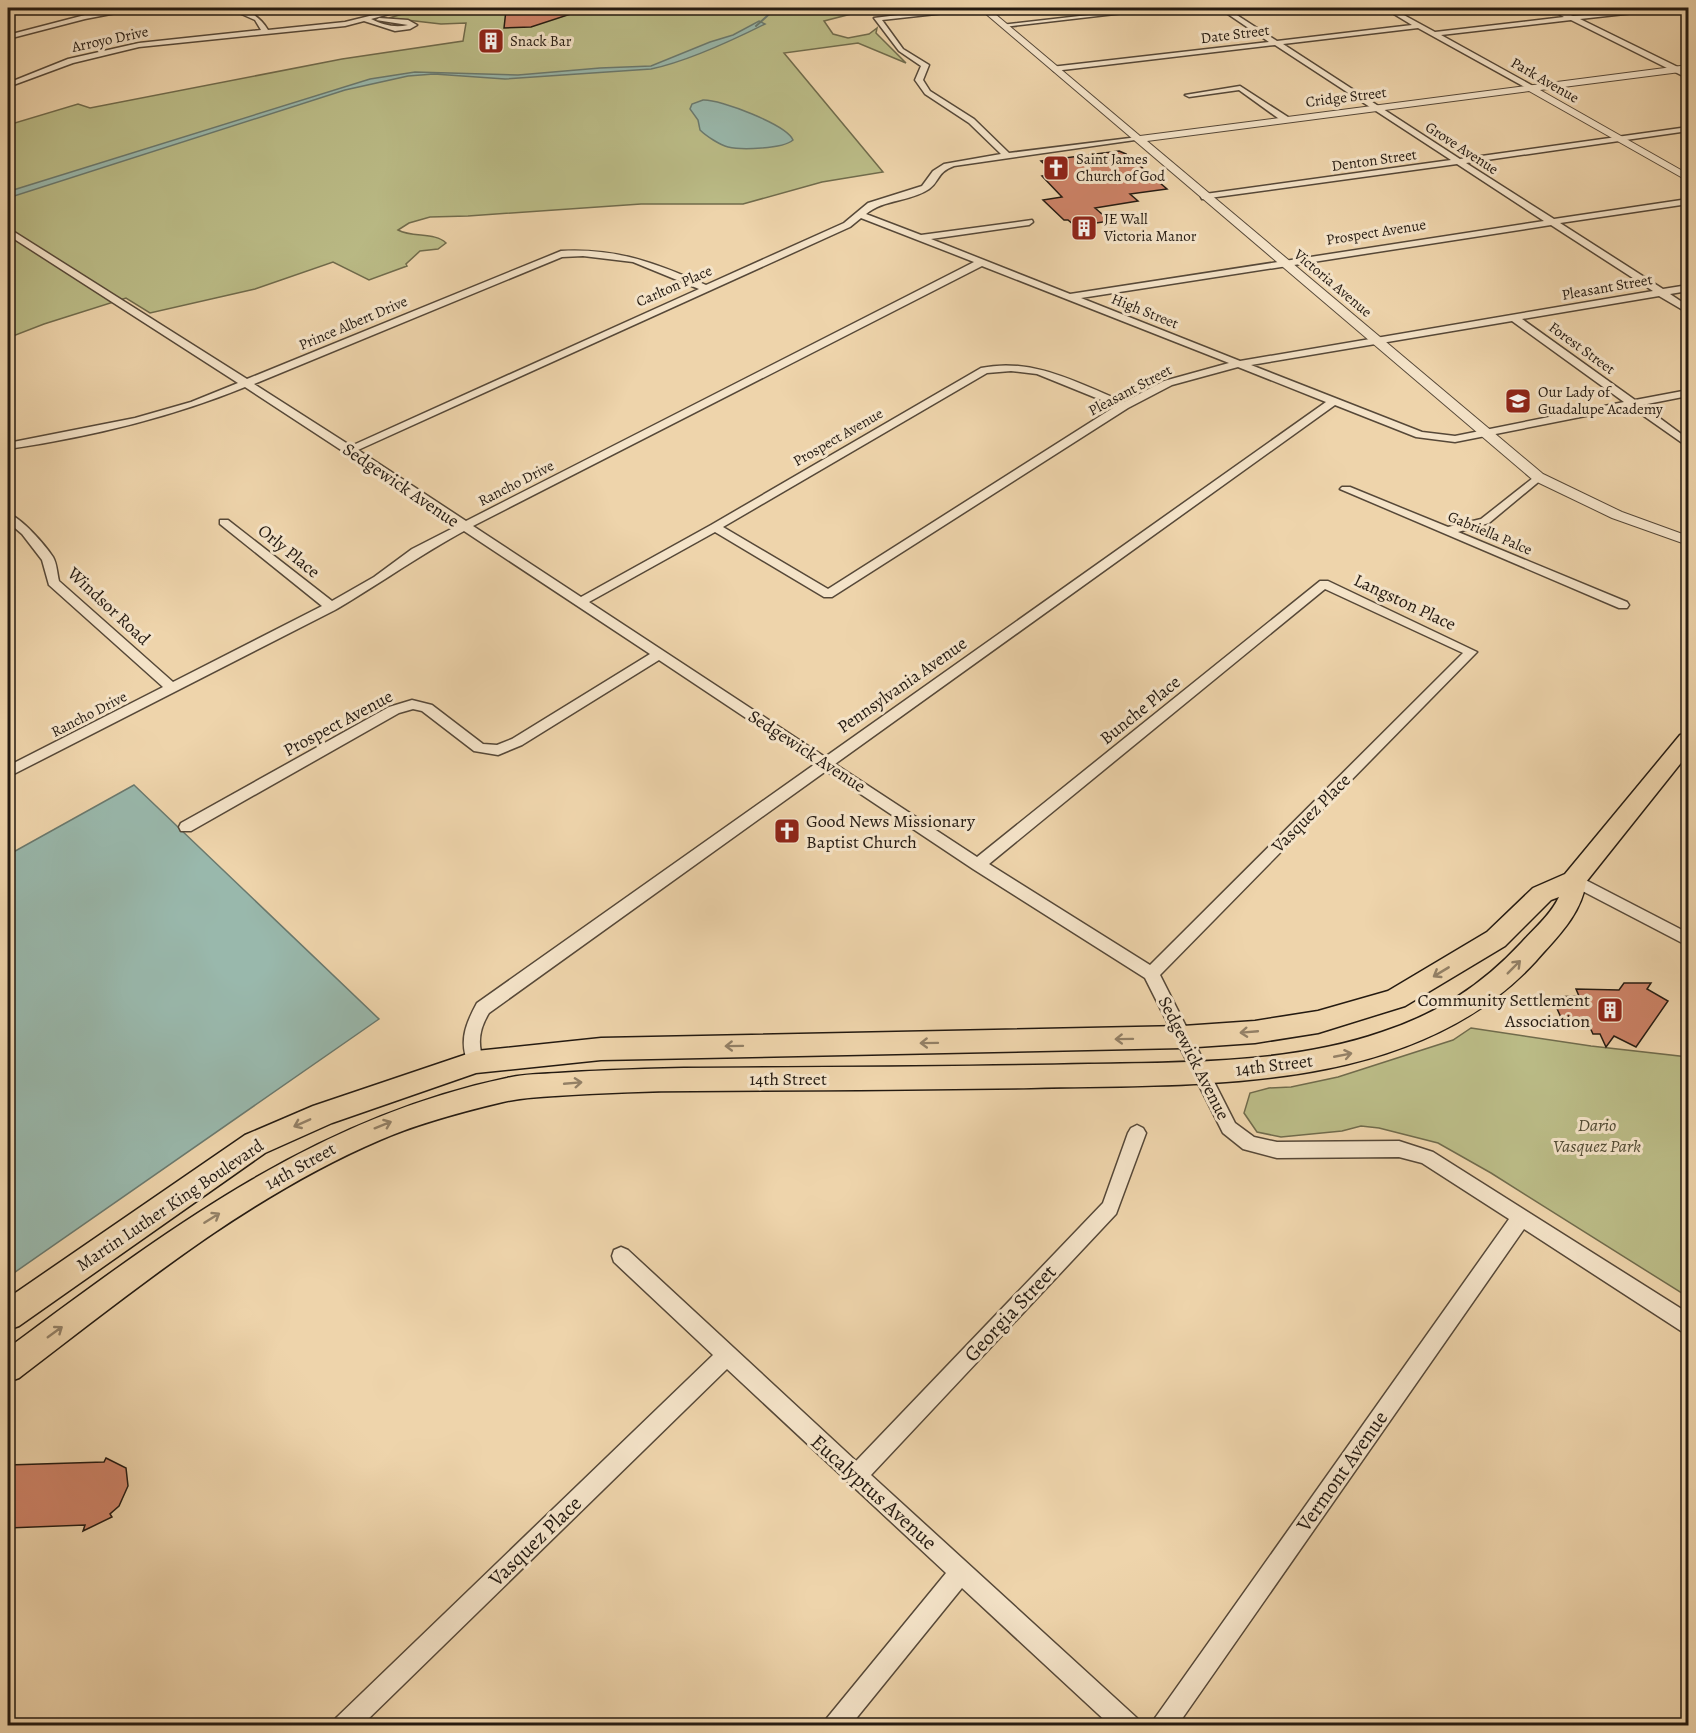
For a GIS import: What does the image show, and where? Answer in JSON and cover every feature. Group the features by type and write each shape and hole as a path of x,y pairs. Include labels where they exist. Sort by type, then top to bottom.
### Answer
{"main road":[{"name":"14th Street","path":"476,1062 601,1049 1183,1037 1255,1032 1318,1022 1396,999 1496,939 1542,894 1574,880 1686,747"},
{"name":"14th Street","path":"8,1367 199,1226 285,1173 349,1139 422,1110 510,1088 602,1080 940,1078 1202,1072 1292,1065 1364,1051 1424,1027 1473,1002 1510,972 1538,942 1569,902 1574,880"},
{"name":"Martin Luther King Boulevard","path":"8,1316 255,1144 323,1114 476,1062"}],"street":[{"path":"8,37 84,17 139,8"},
{"path":"231,8 258,19 266,31"},
{"name":"Arroyo Drive","path":"8,79 62,59 137,42 345,24 401,8"},
{"path":"1004,25 1164,8"},
{"name":"Grove Avenue","path":"1222,8 1689,310"},
{"name":"Park Avenue","path":"1387,8 1689,178"},
{"path":"1551,8 1689,75"},
{"path":"1435,34 1661,8"},
{"path":"985,9 877,18 901,50 925,65 919,80 924,89 938,101 967,117 1007,156"},
{"name":"Victoria Avenue","path":"985,9 1538,477 1617,515 1689,541"},
{"path":"365,19 377,25 393,28 406,28 414,25 402,21 383,22 374,17"},
{"name":"Date Street","path":"1054,69 1419,26"},
{"name":"Arroyo Drive","path":"8,85 55,66 133,46 266,31"},
{"name":"Cridge Street","path":"1007,156 1689,68"},
{"path":"1190,94 1240,88 1285,119"},
{"name":"Denton Street","path":"1205,197 1689,129"},
{"name":"Carlton Place","path":"350,450 847,225 871,205 930,185 935,174 945,167 1007,156"},
{"name":"Prospect Avenue","path":"1069,297 1283,262 1689,201"},
{"name":"High Street","path":"859,214 1420,435 1455,439 1689,393"},
{"path":"917,238 1029,222"},
{"name":"Sedgewick Avenue","path":"8,231 245,385 350,450 463,527 660,654 978,865 1151,974 1229,1128 1249,1144 1277,1150 1399,1149 1427,1157 1689,1324"},
{"name":"Prince Albert Drive","path":"8,446 137,421 195,404 561,254 585,251 610,253 640,260 705,288"},
{"name":"Rancho Drive","path":"8,772 331,607 378,580 416,552 463,527 980,263"},
{"name":"Pleasant Street","path":"715,527 828,594 1124,406 1168,383 1238,364 1689,288"},
{"name":"Forest Street","path":"1515,318 1689,444"},
{"name":"Prospect Avenue","path":"580,602 715,527 985,370 1011,368 1039,371 1124,406"},
{"name":"Pennsylvania Avenue","path":"476,1062 471,1052 472,1026 483,1008 1333,402"},
{"path":"1448,531 1485,521 1538,477"},
{"name":"Gabriella Palce","path":"1346,489 1623,605"},
{"name":"Windsor Road","path":"8,517 26,532 48,559 53,582 172,688"},
{"name":"Orly Place","path":"224,522 331,607"},
{"name":"Langston Place","path":"1324,584 1471,652"},
{"name":"Bunche Place","path":"978,865 1324,584"},
{"name":"Vasquez Place","path":"1151,974 1471,652"},
{"name":"Prospect Avenue","path":"186,828 393,710 412,704 427,708 479,748 498,750 517,742 660,654"},
{"path":"1574,880 1689,940"},
{"name":"Georgia Street","path":"856,1476 1110,1208 1137,1133"},
{"name":"Vermont Avenue","path":"1163,1725 1522,1216"},
{"name":"Eucalyptus Avenue","path":"621,1256 856,1476 1130,1725"},
{"name":"Vasquez Place","path":"345,1725 726,1356"},
{"path":"835,1725 961,1572"}],"green space":[{"path":"422,8 854,8 851,14 824,21 833,34 848,38 869,34 877,28 876,33 906,63 858,43 784,53 883,172 822,182 743,204 641,204 430,217 409,223 398,230 436,237 446,243 438,249 420,251 406,264 407,266 369,280 333,262 255,289 150,313 126,298 8,338 8,125 78,104 90,108 342,59 463,41 466,23 441,24 389,18"},
{"name":"Dario Vasquez Park","path":"1471,1028 1591,1046 1688,1057 1688,1297 1491,1173 1438,1143 1379,1128 1361,1126 1342,1131 1281,1137 1257,1132 1244,1113 1250,1093 1338,1077 1453,1040"}],"shaded area":[{"path":"759,21 765,24 694,56 651,69 505,79 434,74 408,76 345,90 8,198 10,191 370,79 415,72 518,75 651,66 733,35"},
{"path":"703,100 723,104 766,120 779,127 793,140 762,148 734,148 721,144 700,130 698,120 690,109 692,104"},
{"path":"134,785 379,1019 8,1277 8,855"}],"building":[{"path":"533,8 580,11 531,27 504,28 506,10 519,12"},
{"path":"1119,151 1126,154 1167,189 1130,194 1138,201 1095,208 1110,221 1075,226 1068,220 1064,220 1043,200 1062,197 1042,176 1055,174 1041,161"},
{"name":"Community Settlement Association","path":"1624,983 1651,983 1647,989 1668,1001 1636,1047 1614,1036 1606,1047 1600,1034 1593,1034 1586,1019 1562,1020 1552,997 1579,996 1576,989 1619,990"},
{"path":"106,1458 126,1468 128,1486 119,1506 110,1514 112,1517 83,1531 85,1525 8,1528 8,1465 104,1462"}],"waterway":[{"path":"756,26 776,8"}],"place":[{"name":"Snack Bar","path":"491,41"},
{"name":"Saint James Church of God","path":"1056,168"},
{"name":"JE Wall Victoria Manor","path":"1084,228"},
{"name":"Our Lady of Guadalupe Academy","path":"1518,401"},
{"name":"Good News Missionary Baptist Church","path":"787,831"},
{"name":"Community Settlement Association","path":"1610,1010"}]}
